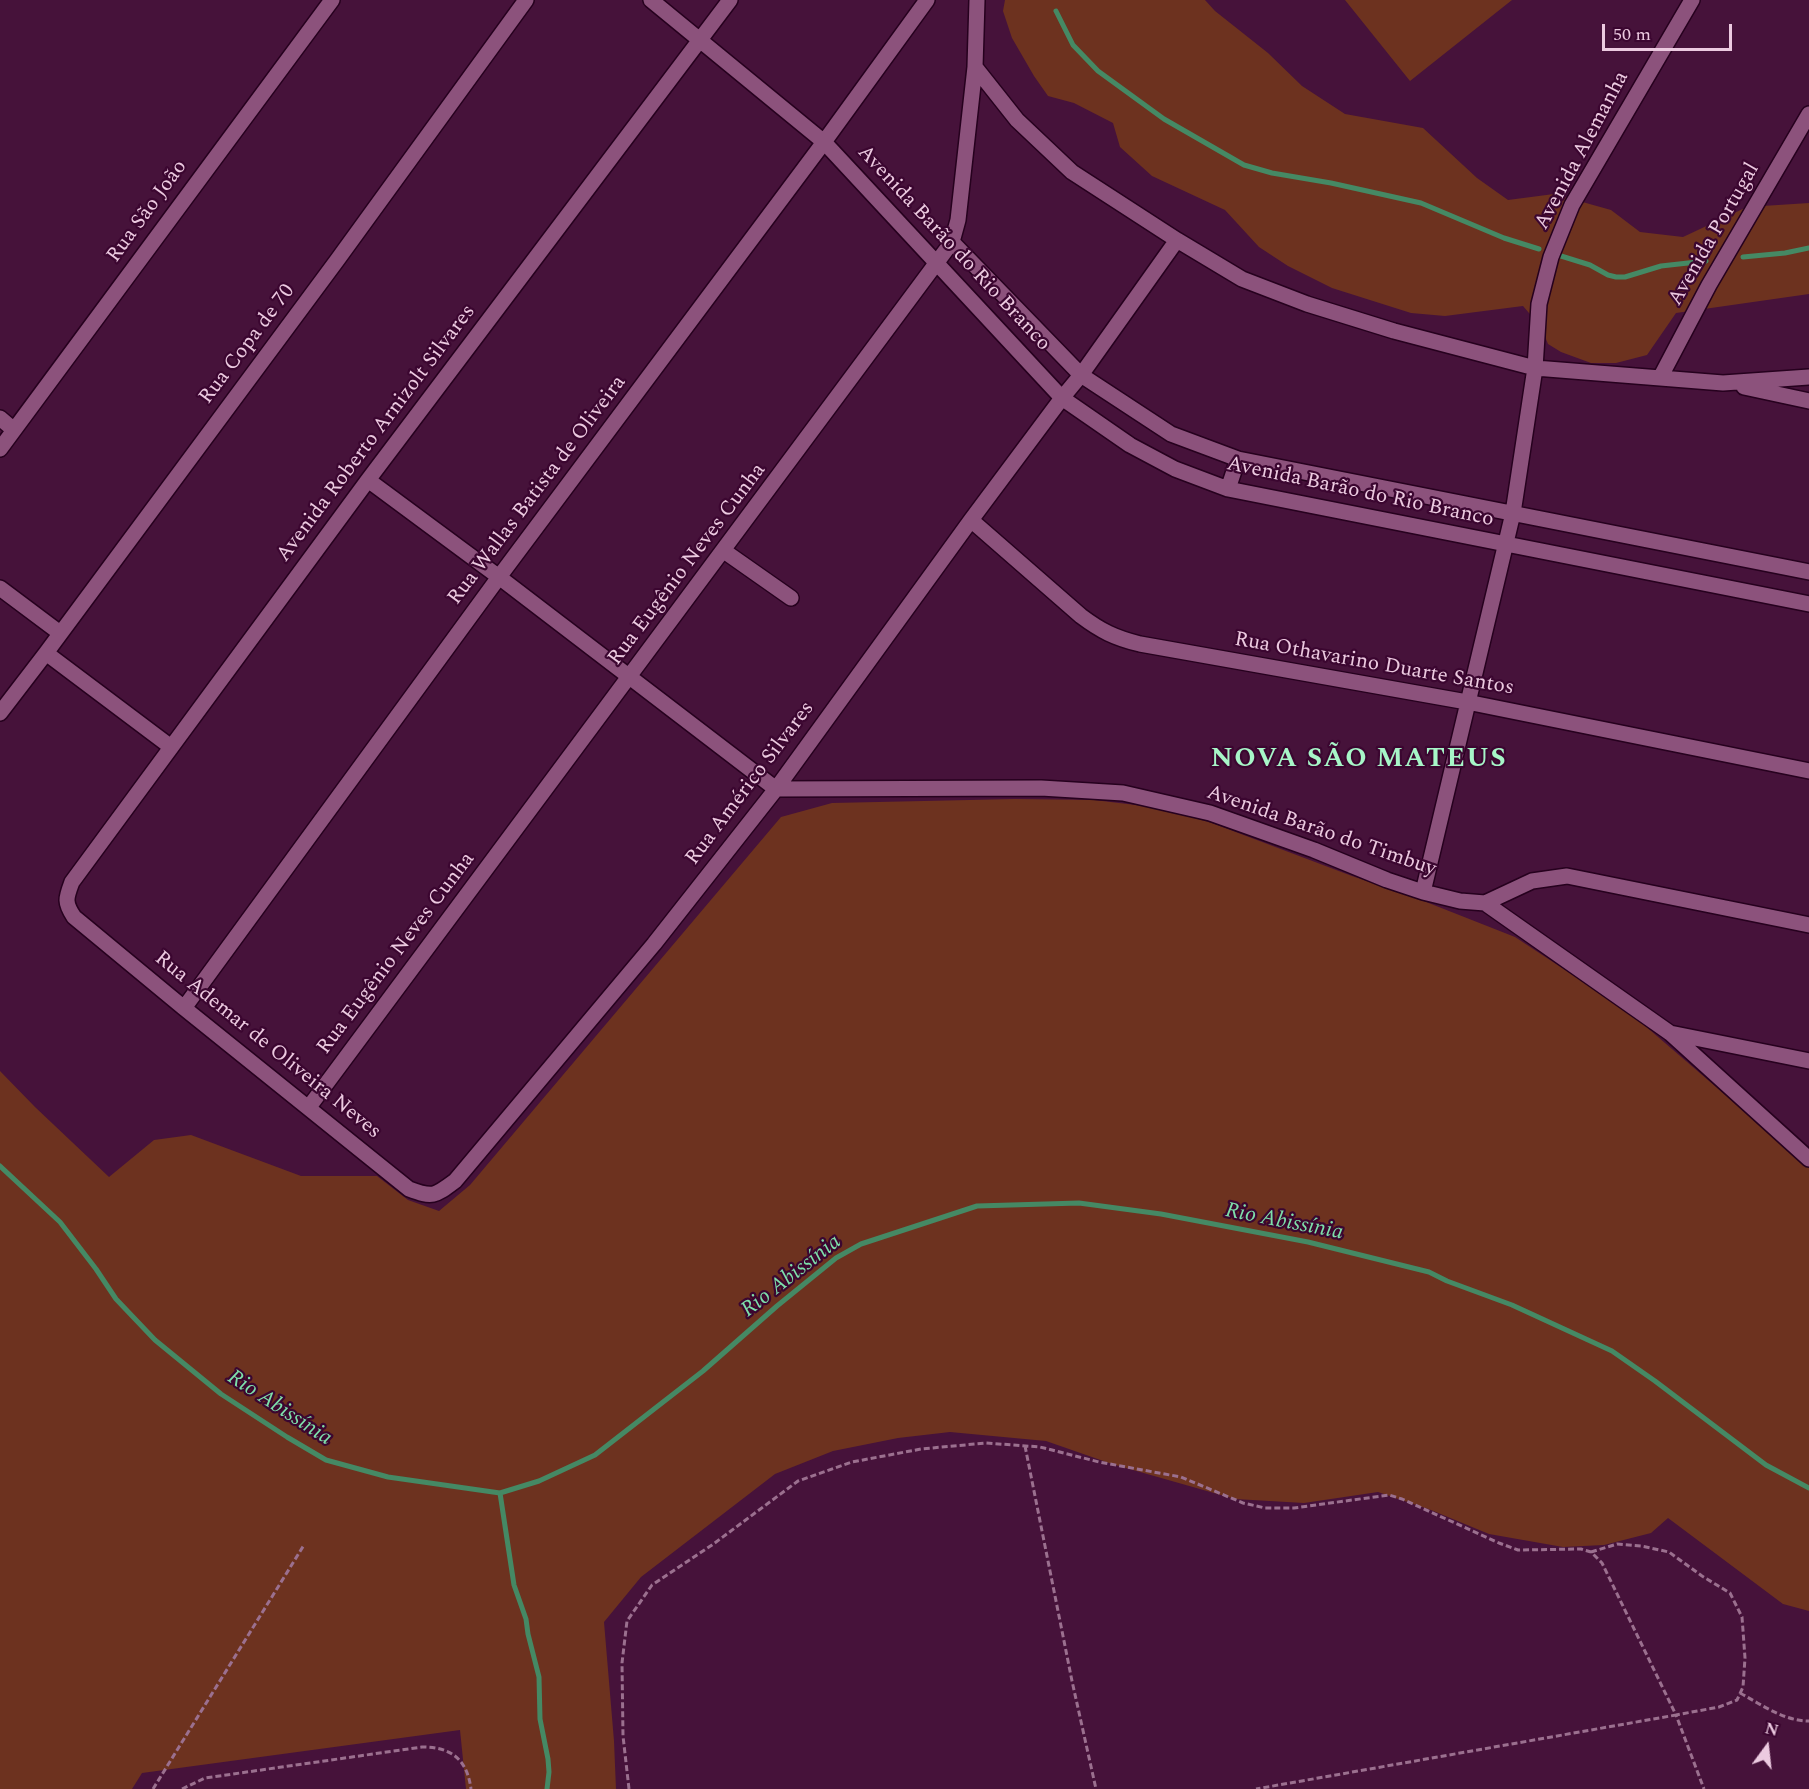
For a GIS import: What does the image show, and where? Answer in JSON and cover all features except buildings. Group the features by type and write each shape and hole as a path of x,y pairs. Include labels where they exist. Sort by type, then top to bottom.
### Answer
{"street":[{"name":"Rua São João","path":"0,449 332,0"},
{"name":"Rua Copa de 70","path":"0,713 338,259 526,0"},
{"name":"Avenida Barão do Rio Branco","path":"651,0 824,142 1062,398 1130,445 1175,469 1228,489 1809,604"},
{"name":"Avenida Roberto Arnizolt Silvares","path":"66,898 72,882 368,480 730,0"},
{"name":"Rua Wallas Batista de Oliveira","path":"184,1008 499,577 824,142 927,0"},
{"name":"Rua Eugênio Neves Cunha","path":"309,1107 938,264 952,242 958,220 975,67 976,0"},
{"name":"Avenida Alemanha","path":"1423,891 1513,513 1535,368 1539,304 1551,256 1578,195 1692,0"},
{"path":"975,67 1017,120 1072,172 1242,279 1307,304 1394,331 1535,368 1723,383 1809,401"},
{"name":"Avenida Portugal","path":"1660,378 1709,285 1809,114"},
{"name":"Rua Américo Silvares","path":"455,1181 654,944 776,789 971,520 1081,375 1177,240"},
{"name":"Avenida Barão do Rio Branco","path":"952,242 1081,375 1171,434 1238,459 1809,572"},
{"path":"1723,383 1809,377"},
{"path":"0,418 15,430"},
{"path":"1228,489 1238,459"},
{"path":"368,480 776,789"},
{"name":"Rua Othavarino Duarte Santos","path":"971,520 1082,616 1117,639 1467,702 1809,771"},
{"path":"724,551 791,598"},
{"path":"0,588 60,633"},
{"path":"46,653 171,747"},
{"name":"Avenida Barão do Timbuy","path":"776,789 1041,788 1123,793 1210,813 1314,850 1388,880 1460,901 1485,903 1670,1033 1809,1061"},
{"path":"1485,903 1532,881 1567,876 1809,925"},
{"name":"Rua Ademar de Oliveira Neves","path":"66,898 74,917 409,1189 426,1195 439,1193 455,1181"},
{"path":"1670,1033 1809,1159"}],"path":[{"path":"629,1789 623,1736 622,1663 627,1621 651,1585 712,1545 798,1481 852,1462 921,1449 986,1443 1040,1447 1099,1462 1180,1477 1235,1500 1265,1508 1294,1508 1389,1495 1518,1550 1581,1549 1591,1552 1602,1563 1676,1714 1704,1789"},
{"path":"1025,1446 1096,1789"},
{"path":"1256,1789 1719,1707 1737,1700 1743,1687 1742,1617 1730,1593 1669,1552 1617,1544 1591,1552"},
{"path":"153,1789 304,1545"},
{"path":"1740,1693 1796,1721 1809,1721"},
{"path":"182,1789 205,1778 422,1746 438,1747 450,1751 463,1763 471,1789"}],"shaded area":[{"path":"1005,0 1205,0 1215,11 1268,53 1302,86 1345,114 1423,128 1477,178 1508,200 1554,194 1611,210 1640,232 1683,237 1747,207 1809,203 1809,294 1676,313 1647,355 1616,363 1591,363 1561,352 1548,344 1541,327 1523,306 1445,316 1411,313 1332,288 1288,266 1259,247 1225,210 1152,176 1120,147 1113,123 1074,103 1048,96 1012,38 1003,11"},
{"path":"1345,0 1512,0 1410,81"},
{"path":"1015,799 1094,800 1161,808 1212,823 1515,937 1629,1012 1809,1167 1809,1611 1783,1604 1668,1518 1651,1533 1604,1545 1563,1547 1489,1534 1431,1510 1378,1492 1304,1503 1235,1499 1112,1464 1046,1441 950,1432 898,1438 833,1451 775,1474 641,1577 604,1622 616,1789 466,1789 460,1730 142,1773 132,1789 0,1789 0,1071 109,1177 154,1140 191,1135 301,1176 377,1176 408,1200 439,1211 470,1185 781,817 832,803"}],"waterway":[{"path":"1056,11 1073,45 1098,71 1164,119 1244,165 1272,173 1331,183 1421,203 1504,238 1539,249"},
{"path":"1743,257 1809,248"},
{"path":"1561,256 1590,265 1616,277 1625,277 1661,266 1706,261"},
{"name":"Rio Abissínia","path":"0,1166 60,1222 116,1299 155,1340 221,1394 326,1460 388,1477 500,1493 539,1481 595,1455 703,1371 836,1258 861,1244 977,1206 1079,1203 1161,1214 1308,1242 1429,1272 1512,1305 1612,1351 1766,1465 1809,1488"},
{"path":"500,1493 514,1585 526,1619 539,1677 540,1719 549,1772 547,1789"}],"district":[{"name":"NOVA SÃO MATEUS","path":"1359,761"}]}
